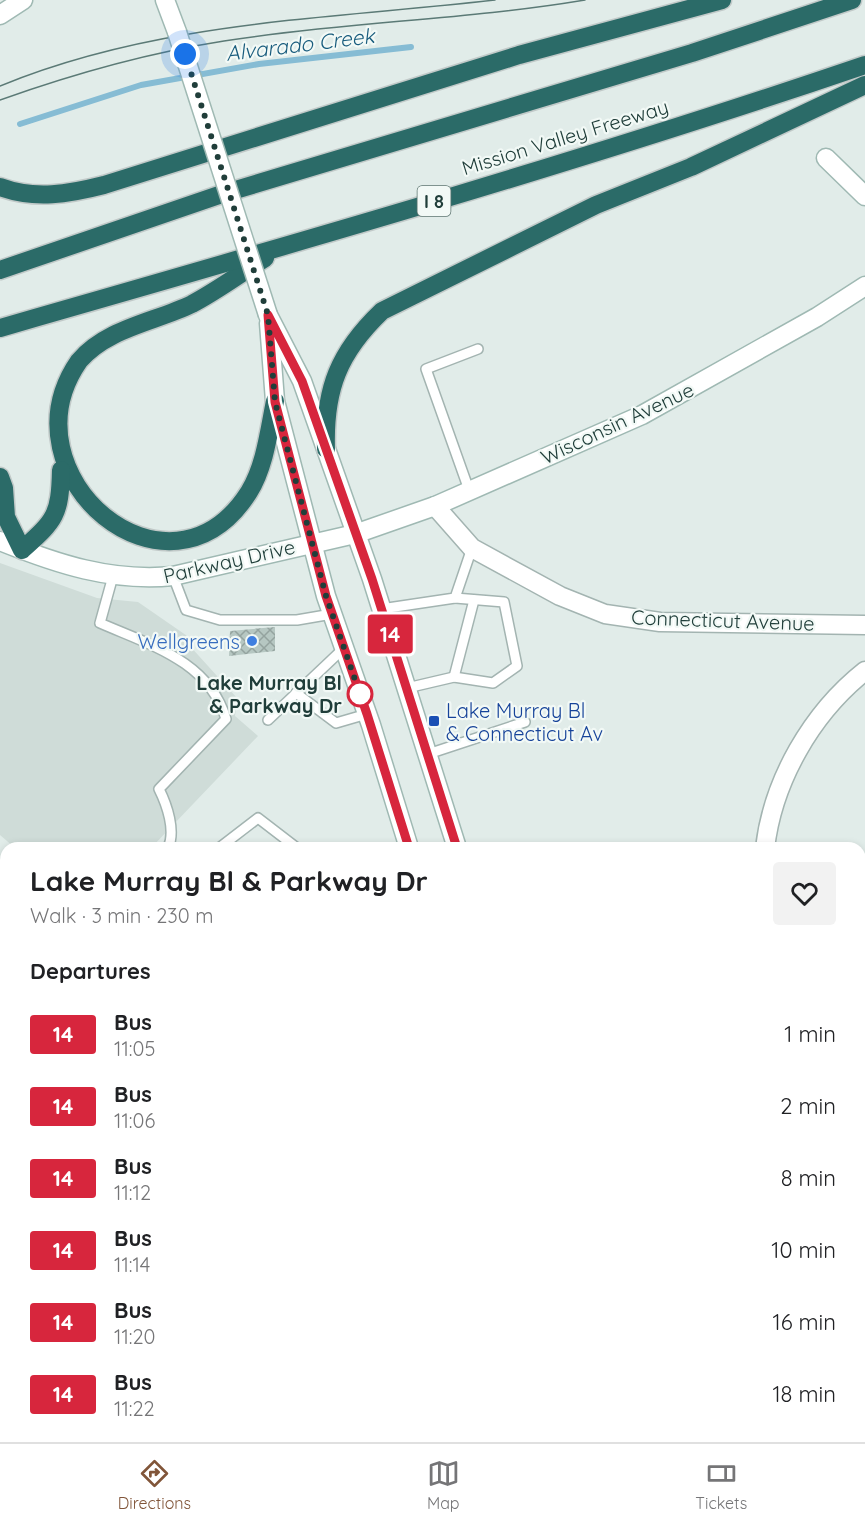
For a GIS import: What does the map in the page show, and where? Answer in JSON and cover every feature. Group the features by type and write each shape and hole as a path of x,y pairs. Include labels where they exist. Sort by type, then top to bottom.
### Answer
{"highway":[{"path":"0,187 20,193 44,195 73,193 104,185 519,55 722,0"},
{"path":"0,270 222,194 692,53 852,0"},
{"name":"Mission Valley Freeway","path":"0,328 282,248 732,109 865,65"},
{"path":"326,449 329,397 335,375 346,351 362,330 382,311 596,205 691,167 865,85"},
{"path":"0,477 4,488 6,517 22,550 52,523 60,500 61,470 55,431 56,408 61,391 81,359 106,340 192,304 282,248"},
{"path":"61,470 75,494 90,512 123,532 155,540 188,538 221,522 248,493 258,474 275,402"}],"main road":[{"path":"0,15 22,0"},
{"path":"165,0 268,315 302,381 356,534 455,842"},
{"path":"826,158 865,196"},
{"name":"Wisconsin Avenue","path":"356,534 435,506 642,415 798,328 865,286"},
{"path":"268,315 275,402 332,614 367,714 407,842"},
{"name":"Connecticut Avenue","path":"435,506 472,548 560,596 605,614 660,622 865,625"},
{"name":"Parkway Drive","path":"0,542 87,571 142,579 173,576 356,534"},
{"path":"766,842 779,791 800,746 830,705 865,671"}],"lane":[{"path":"469,490 426,369 478,349"},
{"path":"455,598 472,548"},
{"path":"113,576 100,622 182,659 208,686 222,705 226,720 159,789 166,803 171,842"},
{"path":"173,576 186,610 220,620 297,620 332,614"},
{"path":"381,609 455,598 504,602 517,666 493,683 454,677 407,688"},
{"path":"454,677 474,600"},
{"path":"268,720 344,648"},
{"path":"296,693 336,723 367,714"},
{"path":"428,754 525,722"},
{"path":"227,842 258,818 289,842"}],"shaded area":[{"path":"0,563 97,598 138,602 193,640 189,645 237,698 235,716 258,736 157,842 8,842 0,835"}],"building":[{"name":"Wellgreens","path":"275,627 275,651 229,656 230,631"}],"waterway":[{"name":"Alvarado Creek","path":"20,124 141,85 259,64 411,47"}],"tram line":[{"path":"0,86 60,64 182,35 307,18 495,0"},
{"path":"0,100 110,65 224,41 314,29 540,7 585,0"}],"bus line":[{"name":"14","path":"407,842 367,714 326,596 314,542 275,402 268,315 302,381 372,579 455,842"}],"place":[{"name":"Wellgreens","path":"252,641"},
{"name":"Lake Murray Bl & Parkway Dr","path":"360,694"},
{"name":"Lake Murray Bl & Connecticut Av","path":"434,721"}],"route":[{"path":"185,54 268,315 275,402 314,542 326,596 360,694"}]}
